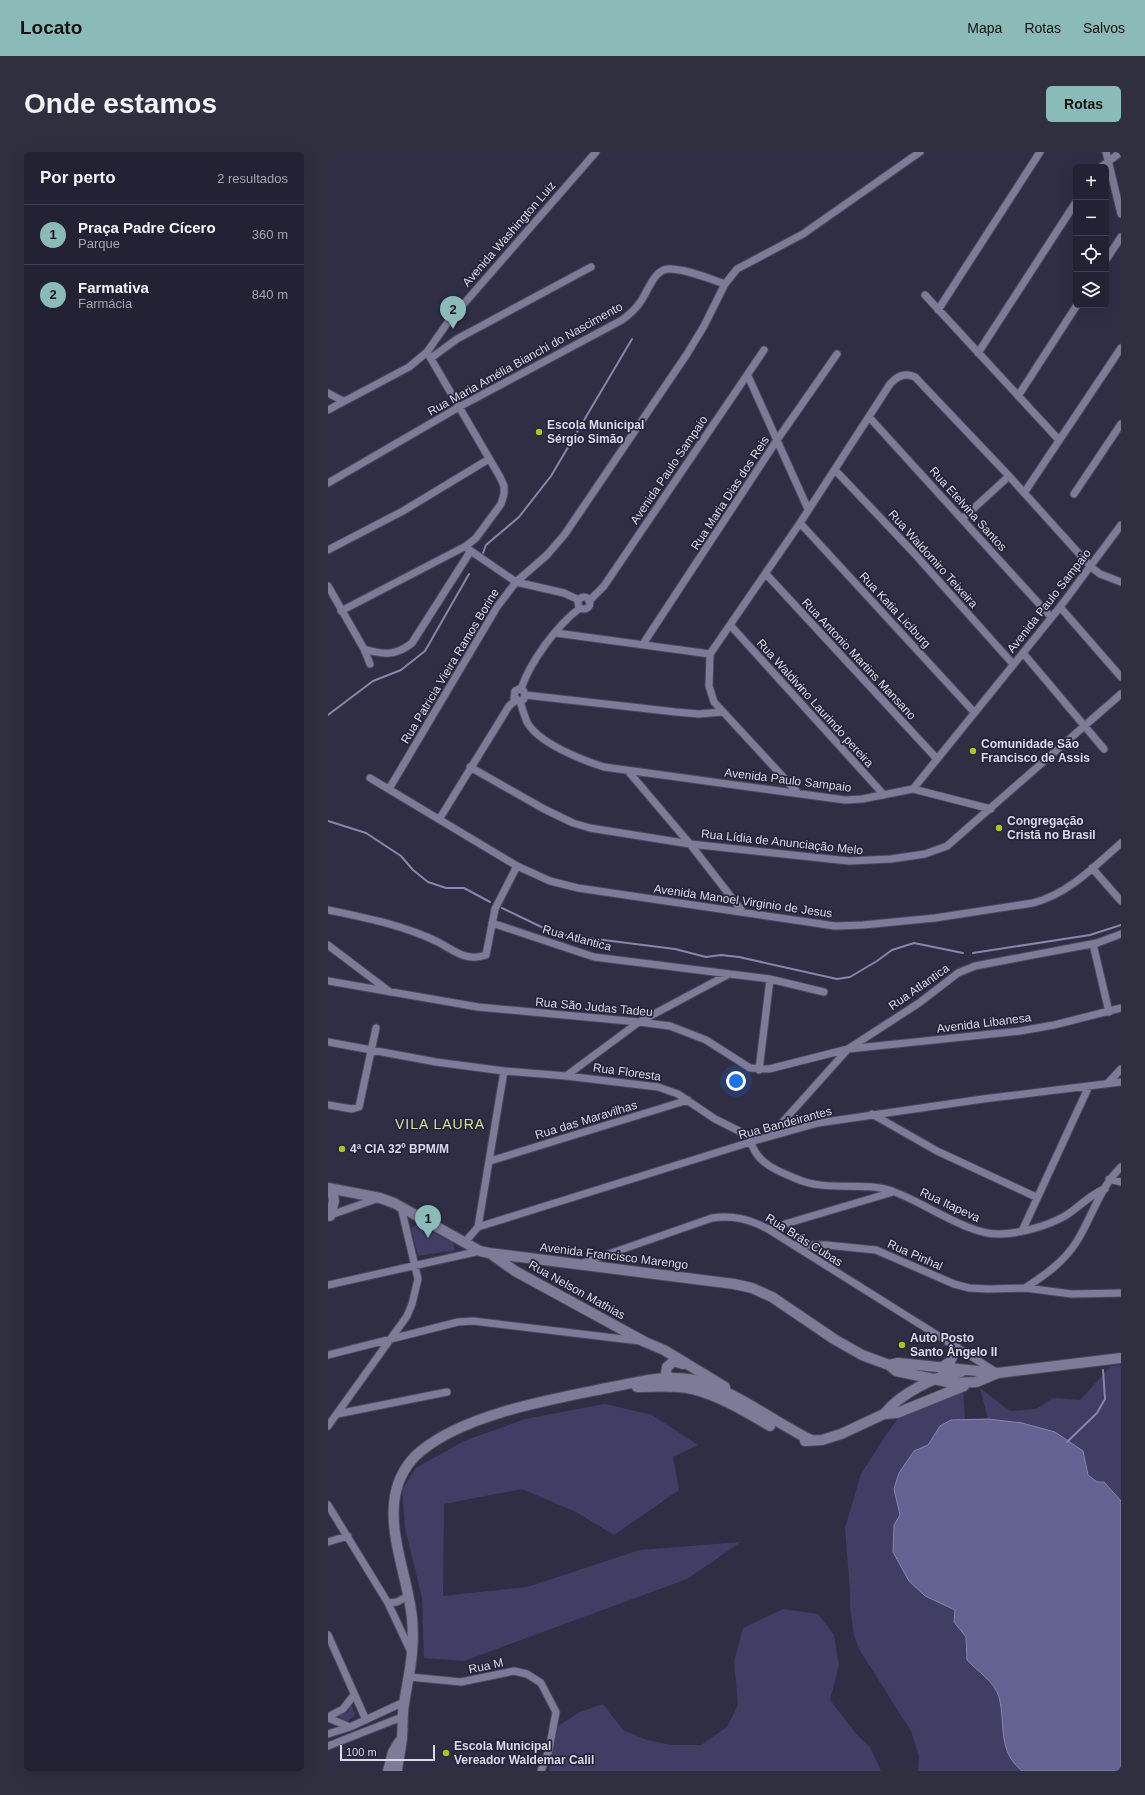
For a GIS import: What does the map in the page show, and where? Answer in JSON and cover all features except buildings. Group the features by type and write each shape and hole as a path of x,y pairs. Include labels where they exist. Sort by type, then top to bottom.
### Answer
{"main road":[{"name":"Avenida Francisco Marengo","path":"330,1189 380,1198 401,1207 484,1252 734,1284 752,1288 782,1303 834,1340 862,1355 889,1365 896,1371 952,1383 976,1382 998,1373"},
{"path":"329,1216 334,1201 330,1189"},
{"name":"Rua Nelson Mathias","path":"484,1252 516,1271 691,1366 726,1388 743,1401"},
{"path":"649,1344 669,1364"},
{"path":"942,1367 950,1362 956,1348"},
{"name":"Avenida Francisco Marengo","path":"889,1365 898,1363 998,1373 1121,1358"},
{"path":"674,1387 668,1378 666,1370 669,1364 677,1362 691,1366"},
{"path":"884,1414 892,1404 933,1380 954,1373 977,1370"},
{"path":"915,1375 916,1390"},
{"path":"396,1771 402,1739 402,1716 404,1702 413,1656 412,1617 394,1512 399,1481 408,1464 420,1451 436,1440 465,1426 549,1399 668,1378 688,1380 704,1384 743,1401 811,1440"},
{"path":"614,1387 674,1387 705,1393 737,1408 794,1439 811,1440 830,1438 884,1414 897,1412 976,1382"},
{"path":"388,1771 393,1752 402,1739"}],"street":[{"name":"Avenida Washington Luiz","path":"429,355 448,322 596,152"},
{"name":"Rua Patricia Vieira Ramos Borine","path":"389,789 497,607 516,582 547,555 565,534 687,354 704,326 725,284 737,269 804,234 920,152"},
{"path":"938,310 1040,152"},
{"path":"1106,152 1121,214"},
{"path":"1104,164 1121,152"},
{"path":"978,353 1073,207"},
{"path":"1109,255 1121,236"},
{"path":"328,410 591,267"},
{"name":"Rua Maria Amélia Bianchi do Nascimento","path":"328,483 459,407 622,320 632,313 663,270 675,270 725,284"},
{"path":"925,295 1059,440"},
{"path":"1018,396 1075,308"},
{"path":"1024,493 1121,348"},
{"name":"Avenida Paulo Sampaio","path":"440,818 470,767 509,706 518,700 524,699 523,692 531,665 567,619 580,608 587,609 590,605 589,600 604,586 682,470 748,376 764,350"},
{"name":"Rua Maria Dias dos Reis","path":"642,644 777,440 837,354"},
{"path":"341,611 466,546 485,527 501,504 504,494 504,486 500,477 429,355"},
{"path":"798,793 722,712 711,695 708,676 710,654 800,524 808,509 890,384 899,376 910,375 915,377 1009,476 1090,567 1100,574 1121,582"},
{"path":"748,376 808,509"},
{"path":"328,393 343,401"},
{"name":"Rua Etelvina Santos","path":"869,417 1051,616"},
{"path":"1120,426 1121,435"},
{"path":"1074,494 1120,426"},
{"path":"328,550 403,511 489,459"},
{"name":"Rua Waldomiro Teixeira","path":"835,470 912,551 1013,664"},
{"path":"962,519 1009,476"},
{"name":"Rua Katia Liciburg","path":"800,524 974,712"},
{"name":"Avenida Paulo Sampaio","path":"523,692 517,690 514,693 528,722 537,734 571,754 604,767 845,800 884,795 913,789 1051,616 1060,607 1121,525"},
{"path":"466,546 470,552 516,582 564,593 579,600 586,598 589,600"},
{"path":"364,650 379,654 392,654 403,650 412,643 470,552"},
{"name":"Rua Antonio Martins Mansano","path":"766,574 937,759"},
{"path":"328,586 364,650 370,664"},
{"path":"579,600 578,604 580,608"},
{"path":"1060,607 1121,676"},
{"name":"Rua Waldivino Laurindo pereira","path":"730,626 884,795"},
{"path":"556,633 710,654"},
{"path":"1023,653 1104,749"},
{"path":"523,692 676,712 699,714 722,712"},
{"name":"Rua Lídia de Anunciação Melo","path":"470,767 544,809 573,823 590,828 690,844 849,861 891,859 925,854 943,848 991,809 1121,694"},
{"path":"628,771 690,844 742,911"},
{"name":"Avenida Manoel Virginio de Jesus","path":"370,778 440,818 517,866 550,881 578,888 846,927 935,918 1033,903 1048,899 1066,889 1121,843"},
{"path":"913,789 991,809"},
{"path":"328,910 392,924 418,932 470,958 486,955 492,923 503,892 517,866"},
{"path":"1092,868 1121,901"},
{"name":"Rua Atlantica","path":"492,923 594,957 770,979 824,992"},
{"name":"Rua Atlantica","path":"771,1135 848,1049 919,1003 958,973 968,968 1093,944 1109,940 1121,934"},
{"path":"1093,944 1109,1012"},
{"path":"328,945 393,994"},
{"path":"566,1076 639,1022 730,974"},
{"path":"770,979 759,1070 769,1069 848,1049"},
{"name":"Rua São Judas Tadeu","path":"328,981 393,994 478,1008 670,1026 706,1040 750,1068 759,1070"},
{"name":"Avenida Libanesa","path":"848,1049 1014,1032 1054,1025 1121,1008"},
{"path":"328,1105 352,1109 358,1108 361,1104 376,1028"},
{"name":"Rua Floresta","path":"328,1042 436,1062 504,1071 566,1076 658,1087 669,1090 688,1100 715,1119 754,1141"},
{"path":"1108,1083 1121,1069"},
{"path":"465,1242 478,1227 504,1071"},
{"name":"Rua Bandeirantes","path":"478,1227 771,1135 818,1123 872,1114 1121,1082"},
{"path":"1022,1231 1036,1197 1089,1086"},
{"name":"Rua das Maravilhas","path":"490,1160 688,1100"},
{"path":"872,1114 937,1151 1036,1197"},
{"name":"Rua Itapeva","path":"754,1141 760,1158 769,1165 807,1183 867,1186 893,1192 977,1230 1001,1234 1022,1231 1065,1216 1105,1189"},
{"path":"1024,1288 1051,1269 1071,1250 1109,1179 1121,1167"},
{"path":"1109,1179 1121,1182"},
{"path":"768,1229 893,1192"},
{"path":"329,1216 380,1198"},
{"path":"328,1426 407,1316 412,1304 418,1279 401,1207"},
{"name":"Rua Brás Cubas","path":"580,1264 712,1218 728,1216 742,1218 768,1229 998,1373"},
{"name":"Rua Pinhal","path":"794,1245 826,1245 876,1250 962,1286 988,1289 1024,1288 1072,1294 1121,1293"},
{"path":"328,1285 415,1264 484,1252"},
{"path":"328,1355 458,1322 474,1321 649,1344"},
{"path":"337,1414 446,1392"},
{"path":"328,1505 388,1603 413,1656"},
{"path":"328,1542 348,1536"},
{"path":"388,1603 397,1602 408,1596"},
{"path":"328,1635 366,1720"},
{"name":"Rua M","path":"410,1676 461,1682 514,1671 527,1674 541,1683 556,1712 549,1750 541,1771"},
{"path":"328,1717 343,1709 354,1695"},
{"path":"328,1734 350,1727 404,1702"},
{"path":"328,1746 402,1716"},
{"path":"328,1717 350,1727"}],"shaded area":[{"path":"418,1224 453,1243 455,1250 418,1256 411,1228"},
{"path":"1121,1365 1121,1501 1104,1483 1097,1482 1088,1475 1083,1451 1055,1432 1022,1423 988,1419 980,1388 1010,1411 1036,1409 1053,1398 1080,1400 1111,1366"},
{"path":"963,1389 965,1419 951,1420 940,1426 928,1445 914,1451 894,1489 900,1515 894,1525 909,1581 925,1596 956,1610 954,1622 966,1637 967,1660 990,1681 997,1692 1001,1707 1006,1746 1014,1763 1022,1771 918,1771 919,1757 911,1731 859,1649 854,1635 850,1607 845,1528 861,1474 900,1416"},
{"path":"605,1404 652,1415 698,1445 673,1457 679,1490 614,1535 576,1512 522,1489 444,1504 443,1596 527,1587 640,1550 741,1542 687,1579 464,1661 424,1658 422,1598 405,1528 402,1490 416,1468 464,1441 525,1419"},
{"path":"988,1419 1022,1423 1055,1432 1083,1451 1088,1475 1097,1482 1104,1482 1121,1501 1121,1771 1022,1771 1014,1763 1006,1746 1001,1707 997,1692 994,1686 967,1660 966,1637 954,1622 955,1610 925,1596 909,1581 893,1552 894,1525 900,1515 894,1489 899,1473 914,1451 928,1445 940,1426 951,1420"},
{"path":"783,1609 818,1614 834,1635 839,1665 830,1700 857,1735 870,1747 881,1771 549,1771 558,1726 580,1712 603,1704 623,1730 647,1740 671,1745 701,1745 727,1727 738,1705 734,1662 743,1628"},
{"path":"350,1706 352,1706 355,1716 347,1721 340,1718 340,1715 348,1712"}],"waterway":[{"path":"483,553 486,545 519,517 551,476 632,339"},
{"path":"328,715 373,681 401,670 425,651 469,574"},
{"path":"328,821 366,833 401,856 413,870 428,882 446,888 464,888 490,902"},
{"path":"502,908 556,934 675,949 706,957 721,955 739,957 837,979 850,977 892,950 914,943 963,953"},
{"path":"973,953 1090,935 1121,925"},
{"path":"1067,1442 1097,1413 1105,1399 1103,1370"}],"place":[{"name":"Farmativa","path":"453,329"},
{"name":"Escola Municipal Sérgio Simão","path":"539,432"},
{"name":"Comunidade São Francisco de Assis","path":"973,751"},
{"name":"Congregação Cristã no Brasil","path":"999,828"},
{"name":"4ª CIA 32º BPM/M","path":"342,1149"},
{"name":"Praça Padre Cícero","path":"428,1238"},
{"name":"Auto Posto Santo Ângelo II","path":"902,1345"},
{"name":"Escola Municipal Vereador Waldemar Calil","path":"446,1753"}],"district":[{"name":"VILA LAURA","path":"440,1124"}]}
